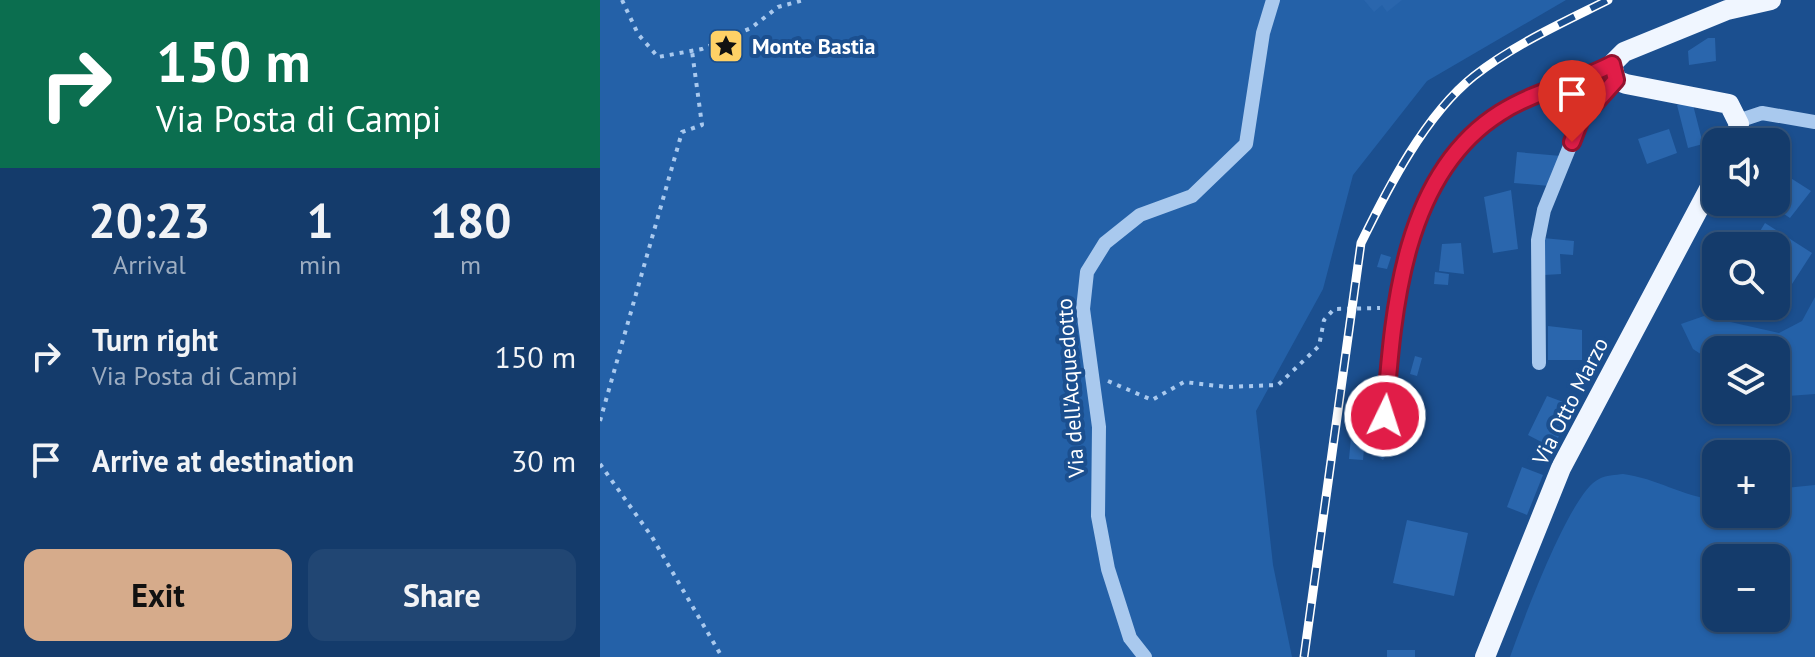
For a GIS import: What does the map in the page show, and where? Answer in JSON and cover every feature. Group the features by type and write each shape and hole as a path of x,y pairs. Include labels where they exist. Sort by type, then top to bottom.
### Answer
{"main road":[{"path":"1737,128 1738,121 1733,108 1723,101 1614,72 1624,52 1727,10 1771,0"},
{"name":"Via Otto Marzo","path":"1485,657 1561,468 1702,202"}],"street":[{"name":"Via dell'Acquedotto","path":"1145,657 1130,638 1108,569 1098,516 1099,427 1095,375 1083,309 1087,272 1105,243 1140,215 1192,196 1246,144 1263,33 1273,0"},
{"path":"1385,416 1395,310 1425,201 1443,169 1464,142 1500,113 1614,72"},
{"path":"1539,363 1538,240 1544,210 1581,119 1614,72"},
{"path":"1738,121 1762,113 1815,122"}],"path":[{"path":"622,0 638,34 658,57 692,51 751,28 778,7 804,0"},
{"path":"600,421 682,132 702,125 692,51"},
{"path":"1095,375 1152,400 1184,382 1227,387 1278,385 1319,346 1324,320 1334,309 1350,306 1395,310"},
{"path":"600,464 652,537 722,657"}],"shaded area":[{"path":"600,0 1566,0 1427,81 1353,175 1323,289 1256,411 1273,565 1292,657 600,657"},
{"path":"1815,297 1815,394 1790,396 1790,336 1702,336 1702,355 1693,349 1681,324 1702,317 1702,320 1722,320 1779,333 1802,321"},
{"path":"1607,476 1635,476 1702,497 1702,528 1790,528 1790,488 1815,485 1815,657 1510,657 1561,532 1587,489"}],"building":[{"path":"1364,0 1402,0 1387,12 1382,5 1374,12"},
{"path":"1708,38 1715,38 1716,61 1689,65 1688,51"},
{"path":"1692,101 1702,144 1688,148 1677,105"},
{"path":"1669,129 1677,153 1647,164 1638,139"},
{"path":"1517,152 1561,156 1550,186 1514,183"},
{"path":"1790,178 1811,191 1790,218 1787,216 1790,216"},
{"path":"1511,190 1518,249 1493,253 1484,197"},
{"path":"1765,223 1779,232 1760,232"},
{"path":"1543,238 1574,241 1573,255 1560,254 1561,274 1544,275"},
{"path":"1790,239 1812,253 1790,287"},
{"path":"1461,243 1464,274 1439,271 1442,244"},
{"path":"1381,254 1391,257 1387,269 1377,267"},
{"path":"1435,272 1449,274 1448,285 1434,284"},
{"path":"1548,326 1582,330 1582,360 1548,360"},
{"path":"1415,356 1422,358 1417,376 1410,374"},
{"path":"1547,396 1574,406 1553,448 1528,435"},
{"path":"1407,398 1415,400 1410,419 1402,418"},
{"path":"1352,426 1366,428 1363,460 1349,459"},
{"path":"1384,441 1392,445 1383,460 1376,455"},
{"path":"1522,467 1543,475 1527,515 1507,507"},
{"path":"1407,520 1468,533 1454,596 1393,583"},
{"path":"1387,650 1415,650 1415,657 1387,657"}],"railway":[{"path":"1304,657 1361,243 1409,154 1456,92 1506,54 1608,0"}],"place":[{"name":"Monte Bastia","path":"726,46"}],"route":[{"path":"1385,416 1395,310 1425,201 1443,169 1464,142 1500,113 1612,64 1616,80 1581,119 1572,142"}]}
